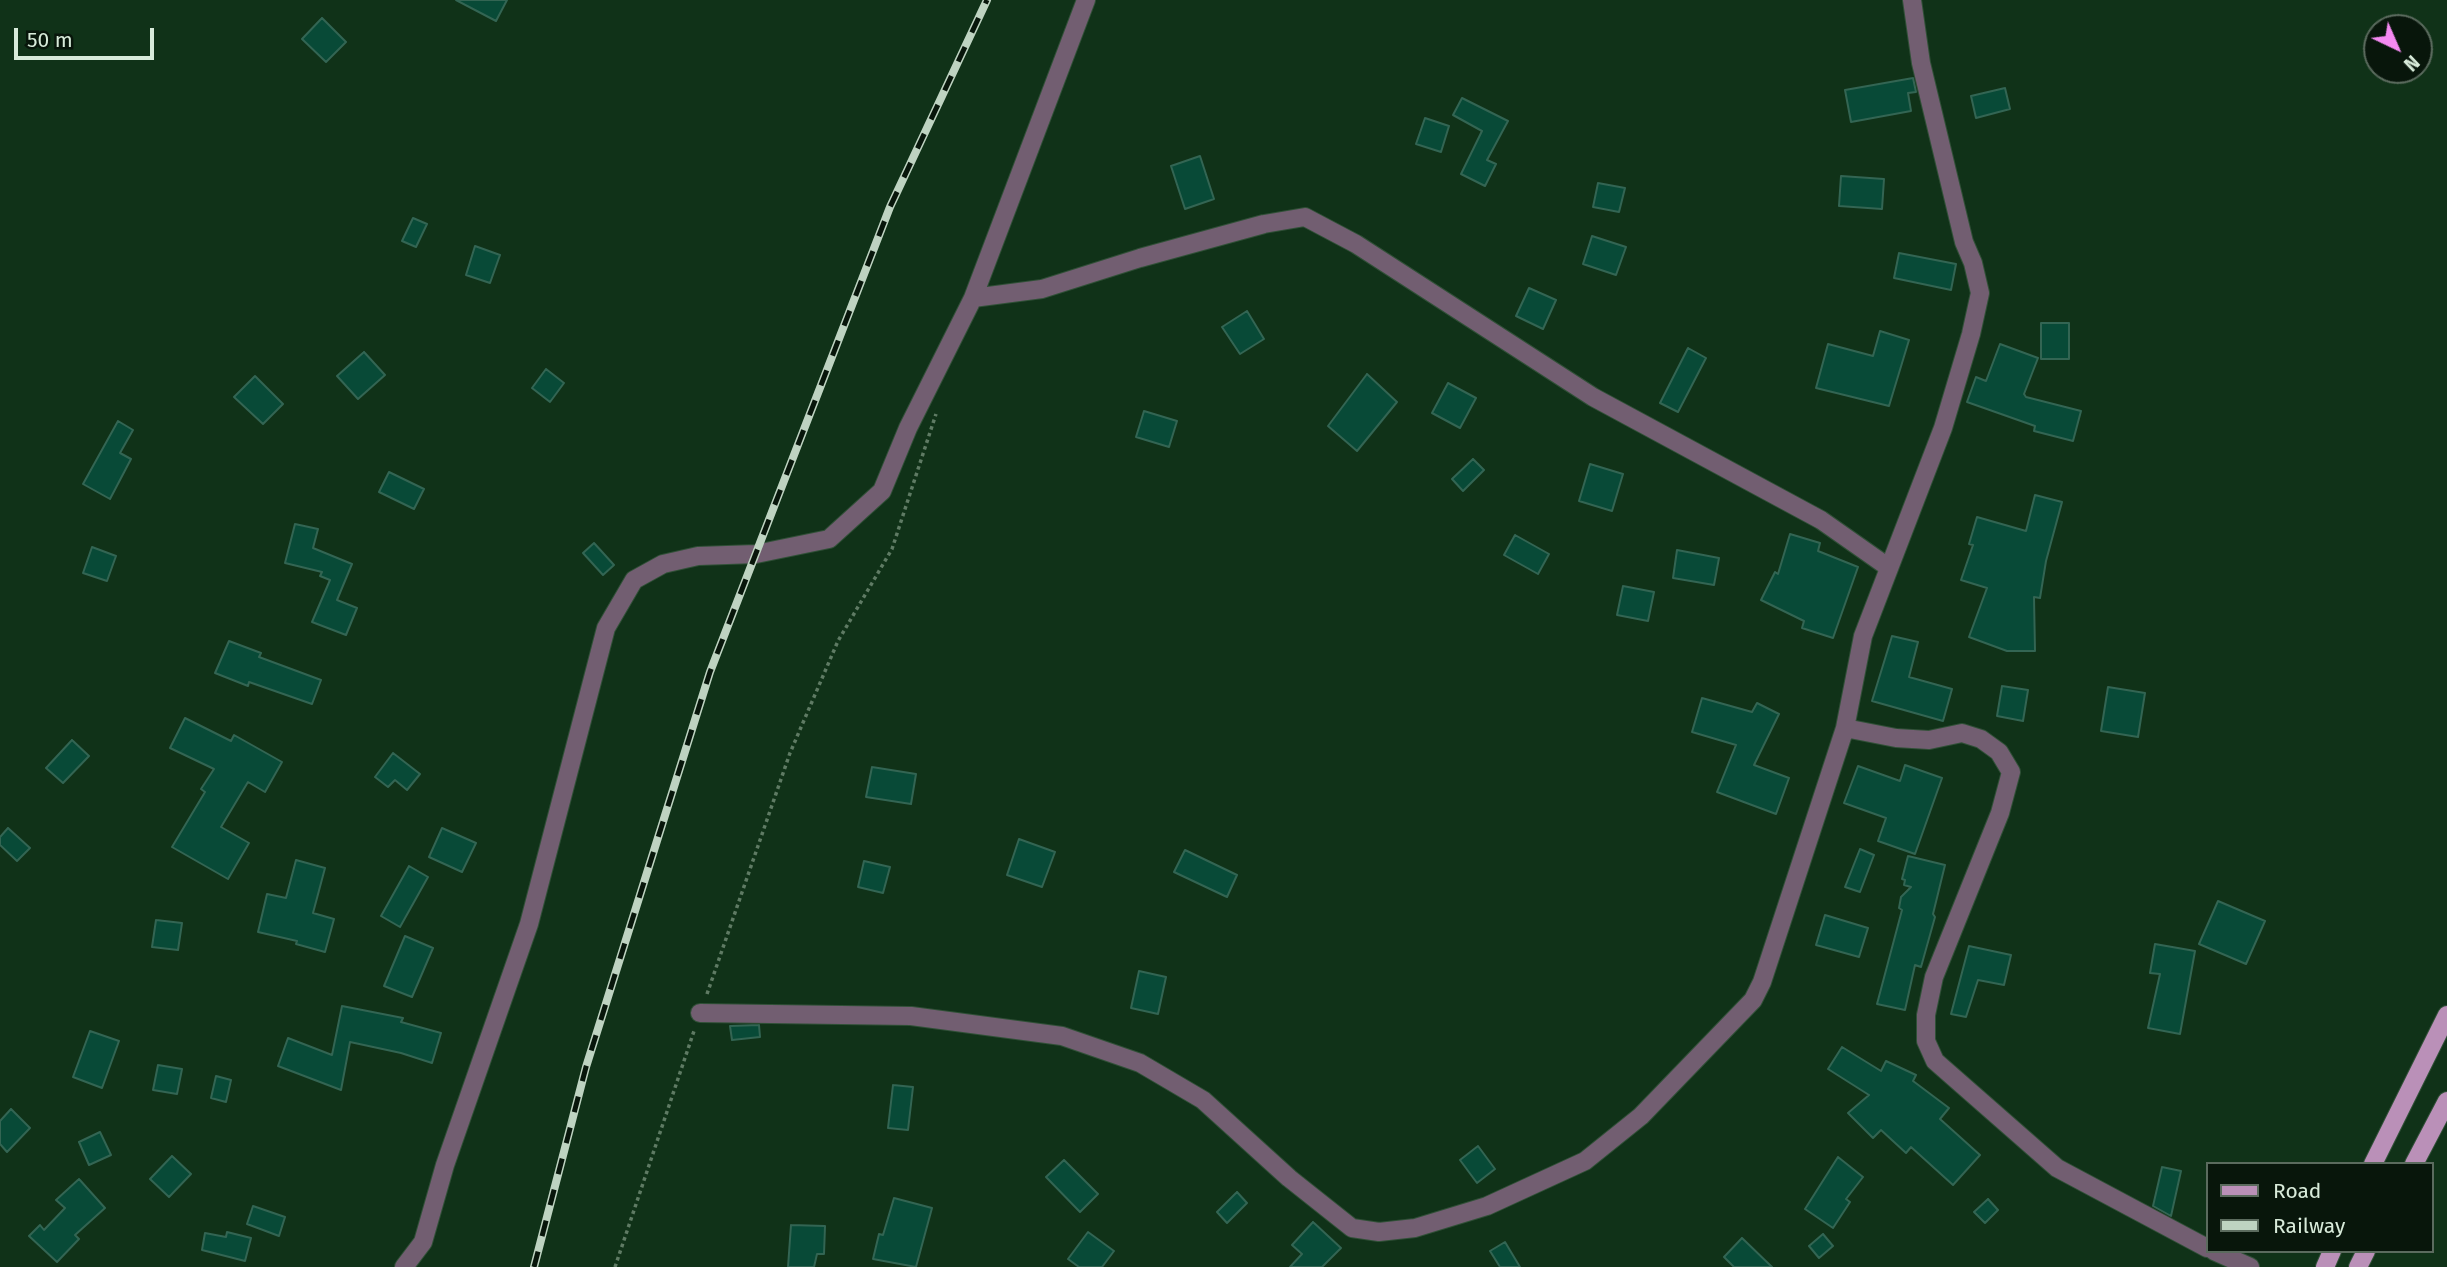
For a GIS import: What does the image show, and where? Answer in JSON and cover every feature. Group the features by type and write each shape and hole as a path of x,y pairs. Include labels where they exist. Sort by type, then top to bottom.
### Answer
{"main road":[{"path":"2375,1162 2447,1015"},
{"path":"2415,1162 2447,1101"}],"street":[{"path":"404,1267 423,1242 445,1165 529,924 606,628 634,580 663,564 698,556 756,554 829,539 855,519 882,491 908,428 973,298 1086,0"},
{"path":"700,1013 911,1016 1062,1036 1140,1062 1203,1100 1289,1178 1352,1228 1379,1232 1415,1228 1487,1206 1585,1161 1642,1115 1753,999 1762,982 1845,728 1863,636 1943,428 1980,293 1973,263 1964,242 1921,63 1912,0"},
{"path":"973,298 1042,289 1140,258 1264,224 1304,217 1356,244 1593,397 1821,520 1888,567"},
{"path":"1845,728 1896,738 1929,740 1962,733 1981,739 1999,752 2011,772 2000,813 1934,977 1926,1015 1926,1041 1935,1061 2057,1168 2206,1247"},
{"path":"2218,1253 2250,1267"}],"path":[{"path":"615,1267 790,753 838,641 892,549 940,404"}],"building":[{"path":"456,0 507,0 496,21"},
{"path":"322,18 346,42 326,62 302,39"},
{"path":"1913,78 1916,92 1908,93 1911,111 1851,122 1845,90"},
{"path":"2005,88 2010,109 1976,118 1971,96"},
{"path":"1462,98 1508,121 1487,160 1496,164 1485,186 1461,174 1482,131 1453,115"},
{"path":"1425,118 1449,126 1441,152 1416,144"},
{"path":"1200,156 1214,199 1185,209 1171,166"},
{"path":"1841,176 1884,179 1882,209 1839,206"},
{"path":"1598,183 1625,188 1619,212 1593,207"},
{"path":"413,218 427,224 416,247 402,241"},
{"path":"1592,236 1626,247 1616,275 1583,264"},
{"path":"475,246 500,255 490,283 466,275"},
{"path":"1899,253 1956,264 1951,290 1894,278"},
{"path":"1529,288 1556,300 1543,329 1516,316"},
{"path":"1247,311 1264,339 1240,354 1222,327"},
{"path":"2041,323 2069,323 2069,359 2041,359"},
{"path":"1880,331 1909,340 1889,406 1816,388 1828,344 1873,356"},
{"path":"2000,344 2038,358 2024,394 2026,397 2081,411 2073,441 2034,431 2035,426 1967,402 1976,377 1986,381"},
{"path":"1688,348 1706,358 1678,412 1660,403"},
{"path":"364,352 385,375 358,399 337,376"},
{"path":"546,369 564,383 550,402 532,388"},
{"path":"1367,374 1397,402 1357,451 1328,426"},
{"path":"255,376 283,404 263,424 234,397"},
{"path":"1448,383 1476,398 1460,428 1432,413"},
{"path":"1144,411 1177,421 1169,447 1136,437"},
{"path":"118,421 133,430 120,453 131,459 110,499 83,484"},
{"path":"1473,459 1484,470 1463,491 1452,479"},
{"path":"1590,464 1623,474 1612,511 1579,501"},
{"path":"389,472 424,489 414,509 379,492"},
{"path":"2035,495 2062,502 2046,561 2040,598 2034,597 2035,651 2007,651 1969,637 1987,588 1961,580 1973,545 1969,544 1977,517 2026,531"},
{"path":"295,524 318,529 313,548 352,564 337,600 357,608 346,635 312,622 330,580 320,576 322,572 285,563"},
{"path":"1790,534 1820,543 1818,551 1858,567 1833,638 1802,628 1804,621 1761,600 1775,572 1778,574"},
{"path":"1515,535 1549,554 1538,574 1504,555"},
{"path":"594,543 614,565 603,575 583,553"},
{"path":"92,547 116,556 107,581 83,573"},
{"path":"1677,550 1719,558 1714,585 1673,578"},
{"path":"1623,586 1654,592 1648,621 1617,615"},
{"path":"1892,636 1918,642 1909,677 1952,689 1943,721 1872,701"},
{"path":"229,641 261,653 259,657 321,680 312,704 249,682 248,686 215,673"},
{"path":"2002,686 2028,690 2023,721 1997,716"},
{"path":"2108,687 2145,693 2138,737 2101,731"},
{"path":"1702,698 1752,712 1757,703 1779,714 1754,765 1789,778 1776,814 1717,792 1736,745 1692,732"},
{"path":"185,718 231,741 234,735 282,762 265,792 248,782 221,827 249,843 228,879 172,847 205,792 201,789 214,769 170,748"},
{"path":"72,740 89,756 63,783 46,768"},
{"path":"393,753 420,774 407,790 395,780 388,787 375,777"},
{"path":"1905,765 1942,778 1915,854 1878,841 1886,818 1844,803 1858,766 1900,781"},
{"path":"872,767 916,774 911,804 866,797"},
{"path":"8,828 30,848 17,861 0,845 0,837"},
{"path":"442,828 476,843 462,872 429,857"},
{"path":"1019,839 1055,852 1042,887 1007,875"},
{"path":"1860,849 1874,855 1860,892 1845,887"},
{"path":"1185,850 1237,875 1227,897 1174,872"},
{"path":"1908,856 1945,865 1933,914 1935,917 1921,967 1915,965 1905,1010 1877,1004 1902,910 1899,908 1901,897 1911,887 1904,885 1905,880 1902,879"},
{"path":"296,860 325,868 313,913 334,919 325,952 296,944 297,941 258,932 267,894 286,898"},
{"path":"864,861 890,867 883,893 858,887"},
{"path":"409,866 428,877 400,927 381,916"},
{"path":"2218,901 2265,921 2246,964 2199,944"},
{"path":"1825,915 1868,928 1859,957 1816,945"},
{"path":"156,920 182,923 178,950 152,947"},
{"path":"405,936 433,948 412,997 384,986"},
{"path":"2155,944 2195,951 2180,1034 2148,1028 2160,974 2150,973"},
{"path":"1969,946 2011,955 2004,985 1978,980 1966,1017 1951,1014"},
{"path":"1139,971 1166,977 1158,1014 1131,1008"},
{"path":"342,1006 403,1018 401,1022 441,1033 432,1063 350,1042 341,1090 278,1066 288,1038 332,1055"},
{"path":"759,1025 760,1037 732,1040 730,1026"},
{"path":"90,1031 119,1041 102,1088 73,1077"},
{"path":"1842,1047 1881,1071 1886,1061 1916,1075 1913,1081 1949,1108 1940,1119 1980,1155 1953,1185 1911,1147 1906,1153 1881,1130 1873,1138 1848,1113 1869,1095 1828,1069"},
{"path":"158,1065 182,1069 177,1094 153,1090"},
{"path":"216,1076 231,1080 226,1102 211,1098"},
{"path":"893,1085 913,1087 908,1130 888,1128"},
{"path":"11,1109 30,1128 7,1152 0,1144 0,1121"},
{"path":"100,1132 111,1155 89,1165 79,1142"},
{"path":"1478,1146 1495,1169 1477,1183 1460,1160"},
{"path":"172,1156 191,1174 169,1197 150,1179"},
{"path":"1838,1157 1863,1177 1846,1199 1850,1202 1833,1228 1805,1209"},
{"path":"1064,1160 1098,1194 1080,1212 1046,1177"},
{"path":"2162,1167 2181,1171 2171,1216 2153,1206"},
{"path":"79,1179 105,1208 75,1235 79,1239 57,1262 29,1236 40,1225 44,1230 65,1208 56,1200"},
{"path":"1237,1192 1247,1203 1227,1223 1217,1212"},
{"path":"894,1198 932,1208 916,1267 873,1259 879,1234 883,1235"},
{"path":"1988,1199 1998,1210 1985,1223 1974,1212"},
{"path":"253,1206 285,1217 279,1236 247,1224"},
{"path":"1313,1222 1341,1248 1322,1267 1290,1267 1302,1254 1292,1245"},
{"path":"791,1225 825,1226 824,1254 817,1254 814,1267 788,1267"},
{"path":"227,1232 251,1238 245,1261 202,1250 205,1233 226,1237"},
{"path":"1088,1232 1114,1251 1102,1267 1079,1267 1068,1259"},
{"path":"1823,1234 1833,1246 1819,1258 1809,1246"},
{"path":"1742,1238 1772,1267 1734,1267 1724,1257"},
{"path":"1505,1242 1520,1267 1500,1267 1490,1251"}],"railway":[{"path":"534,1267 586,1067 710,672 890,207 987,0"}]}
